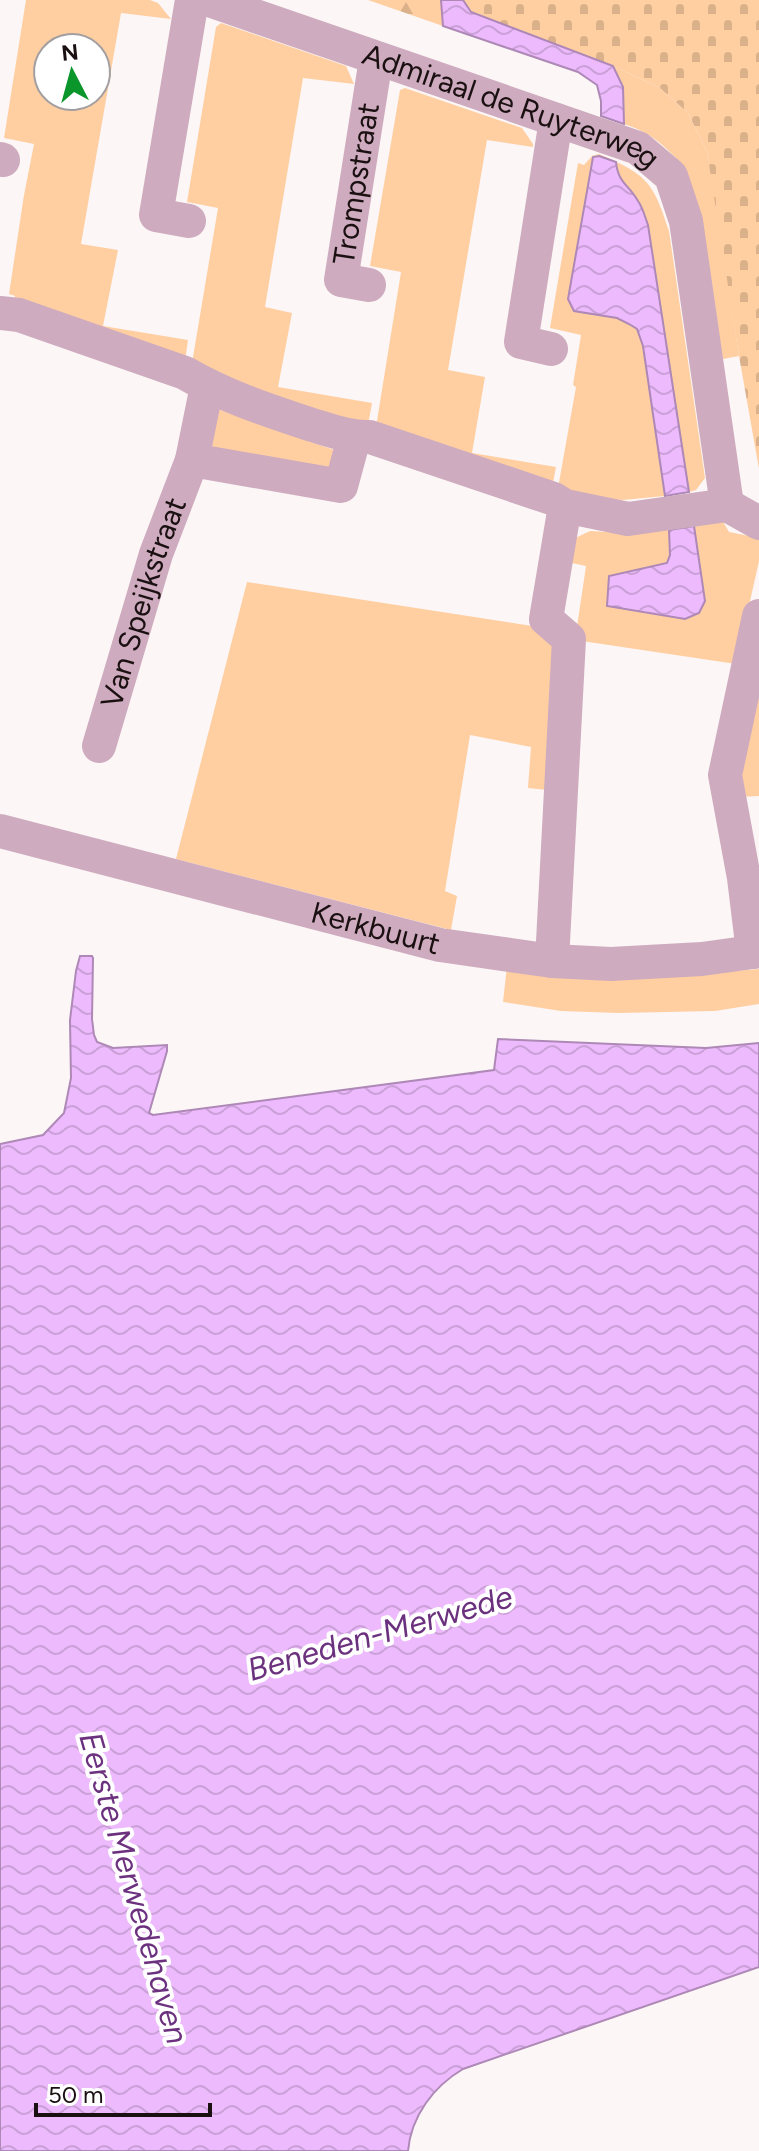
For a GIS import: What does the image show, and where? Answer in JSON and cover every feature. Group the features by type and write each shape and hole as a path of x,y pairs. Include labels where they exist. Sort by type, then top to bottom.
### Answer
{"street":[{"path":"189,221 156,215 192,0"},
{"name":"Admiraal de Ruyterweg","path":"209,0 638,148 671,176 686,221 727,505"},
{"name":"Trompstraat","path":"369,285 341,280 376,59"},
{"path":"551,349 521,342 556,120"},
{"path":"0,313 19,315 172,368 272,412 354,438 370,437 554,499 565,506 628,519 727,505 759,523"},
{"name":"Van Speijkstraat","path":"99,746 156,554 192,460 207,386"},
{"path":"192,460 341,486 354,438"},
{"path":"552,961 569,639 546,619 565,506"},
{"path":"756,951 725,775 759,616"},
{"name":"Kerkbuurt","path":"0,831 427,942 552,961 611,964 702,959 756,951"}],"green space":[{"path":"26,0 150,0 158,3 171,19 121,13 112,65 112,32 32,32 32,112 104,112 81,244 118,250 103,326 188,340 185,361 15,303 15,296 9,294 34,144 4,138"},
{"path":"368,0 441,0 443,26"},
{"path":"463,0 759,0 759,469 707,152 688,113 660,88 613,66 471,12"},
{"path":"221,23 346,66 354,84 303,78 265,307 292,313 278,387 372,403 368,425 341,423 192,363 218,208 187,202 216,27"},
{"path":"613,66 660,88 688,113 707,152 739,356 723,359 676,158 652,137 624,124 623,87"},
{"path":"405,88 522,128 533,144 533,147 487,140 448,370 485,377 472,453 556,467 552,488 376,427 401,272 370,266 400,90"},
{"path":"599,154 628,168 646,182 658,201 669,231 705,478 696,490 689,492 648,225 636,199 618,175 615,163 574,311 617,318 637,329 643,346 665,496 603,499 558,488 576,387 573,385 581,335 550,328 578,163 584,165 592,156"},
{"path":"215,408 340,452 332,470 210,447"},
{"path":"722,520 729,532 759,538 759,561 736,664 575,640 586,566 567,562 571,540 590,531 625,533 669,530 670,555 667,563 609,576 607,606 685,619 694,526"},
{"path":"247,582 558,630 557,791 528,788 531,747 470,735 445,891 457,896 451,930 176,859"},
{"path":"759,641 759,796 737,797"},
{"path":"507,966 672,976 759,969 759,1004 715,1011 561,1011 503,1002"}],"water":[{"path":"441,0 463,0 471,12 613,66 623,87 624,124 601,116 597,85 578,72 443,26"},
{"path":"593,157 616,162 621,179 640,204 648,225 689,492 665,496 643,346 637,329 617,318 574,311 568,299"},
{"path":"694,526 705,601 699,613 685,619 607,606 609,576 667,563 670,555 669,530"},
{"path":"80,956 93,958 92,1019 97,1042 113,1048 167,1045 149,1113 153,1115 494,1070 498,1039 706,1048 759,1043 759,1967 463,2069 443,2084 426,2103 414,2126 408,2151 0,2151 0,1144 43,1135 64,1113 71,1078 70,1020"}],"water label":[{"name":"Beneden-Merwede","path":"380,1633"},
{"name":"Eerste Merwedehaven","path":"134,1888"}]}
